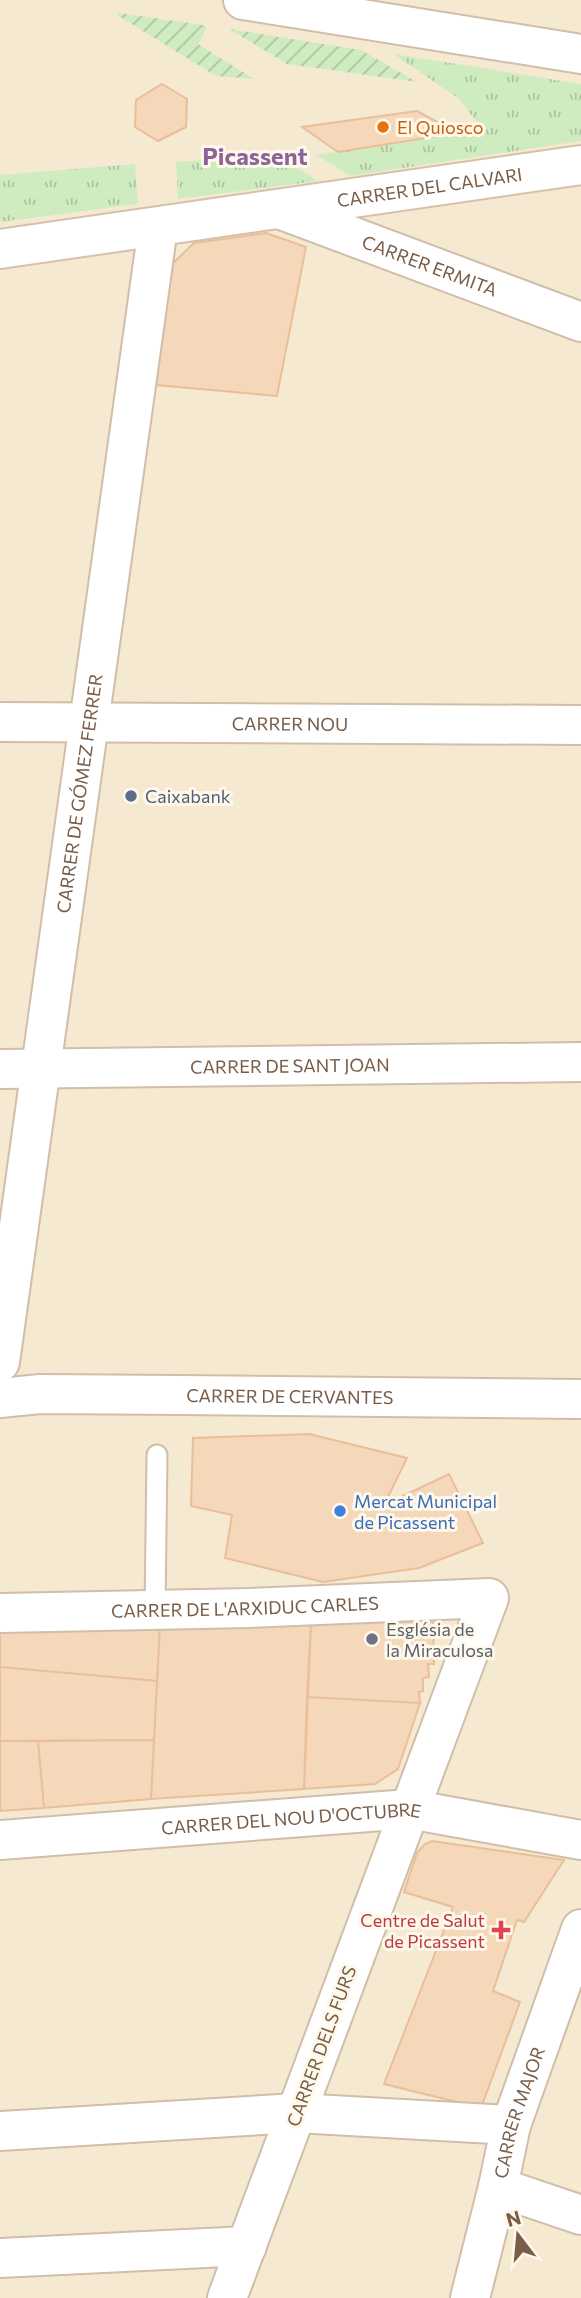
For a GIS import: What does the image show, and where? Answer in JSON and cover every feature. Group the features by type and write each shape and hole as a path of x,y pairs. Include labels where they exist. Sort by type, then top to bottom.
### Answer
{"street":[{"path":"243,0 563,52 581,37"},
{"name":"CARRER DEL CALVARI","path":"0,249 581,165"},
{"name":"CARRER ERMITA","path":"279,209 581,322"},
{"name":"CARRER DE GÓMEZ FERRER","path":"0,1362 158,227"},
{"name":"CARRER NOU","path":"0,722 581,725"},
{"name":"CARRER DE SANT JOAN","path":"0,1069 581,1062"},
{"name":"CARRER DE CERVANTES","path":"0,1398 40,1394 581,1399"},
{"name":"CARRER DE L'ARXIDUC CARLES","path":"0,1613 489,1598"},
{"name":"CARRER DELS FURS","path":"227,2298 489,1598"},
{"name":"CARRER DEL NOU D'OCTUBRE","path":"0,1840 409,1809 581,1840"},
{"name":"CARRER MAJOR","path":"470,2298 512,2124 581,1929"},
{"path":"0,2131 296,2113 512,2124"},
{"path":"498,2187 581,2215"},
{"path":"0,2258 247,2246"}],"lane":[{"path":"155,1610 157,1455"}],"shaded area":[{"path":"0,0 581,0 581,2298 0,2298"}],"green space":[{"path":"118,13 203,25 207,28 198,44 254,79 216,76 117,15"},
{"path":"229,29 361,50 417,82 287,64"},
{"path":"394,54 581,84 581,141 351,176 316,155 482,129 459,99"},
{"path":"250,157 282,158 318,181 178,199 176,162"},
{"path":"135,164 138,204 0,222 0,175"}],"building":[{"path":"162,84 187,99 186,127 158,141 135,127 136,100"},
{"path":"417,111 457,133 338,152 302,127"},
{"path":"266,233 306,247 277,396 156,385 172,264 194,243"},
{"name":"Mercat Municipal de Picassent","path":"309,1434 407,1458 384,1505 449,1474 483,1543 419,1568 323,1582 225,1558 232,1515 191,1506 193,1438"},
{"path":"433,1621 434,1664 428,1664 429,1677 423,1678 423,1691 419,1692 420,1703 307,1697 311,1622"},
{"path":"311,1622 304,1789 151,1799 160,1626"},
{"path":"160,1626 157,1681 0,1667 0,1629"},
{"path":"0,1667 157,1681 154,1740 0,1741"},
{"path":"307,1697 420,1703 398,1769 375,1784 304,1789"},
{"path":"154,1740 151,1799 44,1808 38,1741"},
{"path":"0,1741 38,1741 44,1808 0,1811"},
{"path":"432,1841 564,1860 524,1922 517,1920 493,1991 520,2002 481,2108 384,2084 453,1907 404,1892 417,1853"}],"place":[{"name":"El Quiosco","path":"383,127"},
{"name":"Caixabank","path":"131,796"},
{"name":"Mercat Municipal de Picassent","path":"340,1511"},
{"name":"Església de la Miraculosa","path":"372,1639"},
{"name":"Centre de Salut de Picassent","path":"501,1930"}],"district":[{"name":"Picassent","path":"255,155"}]}
